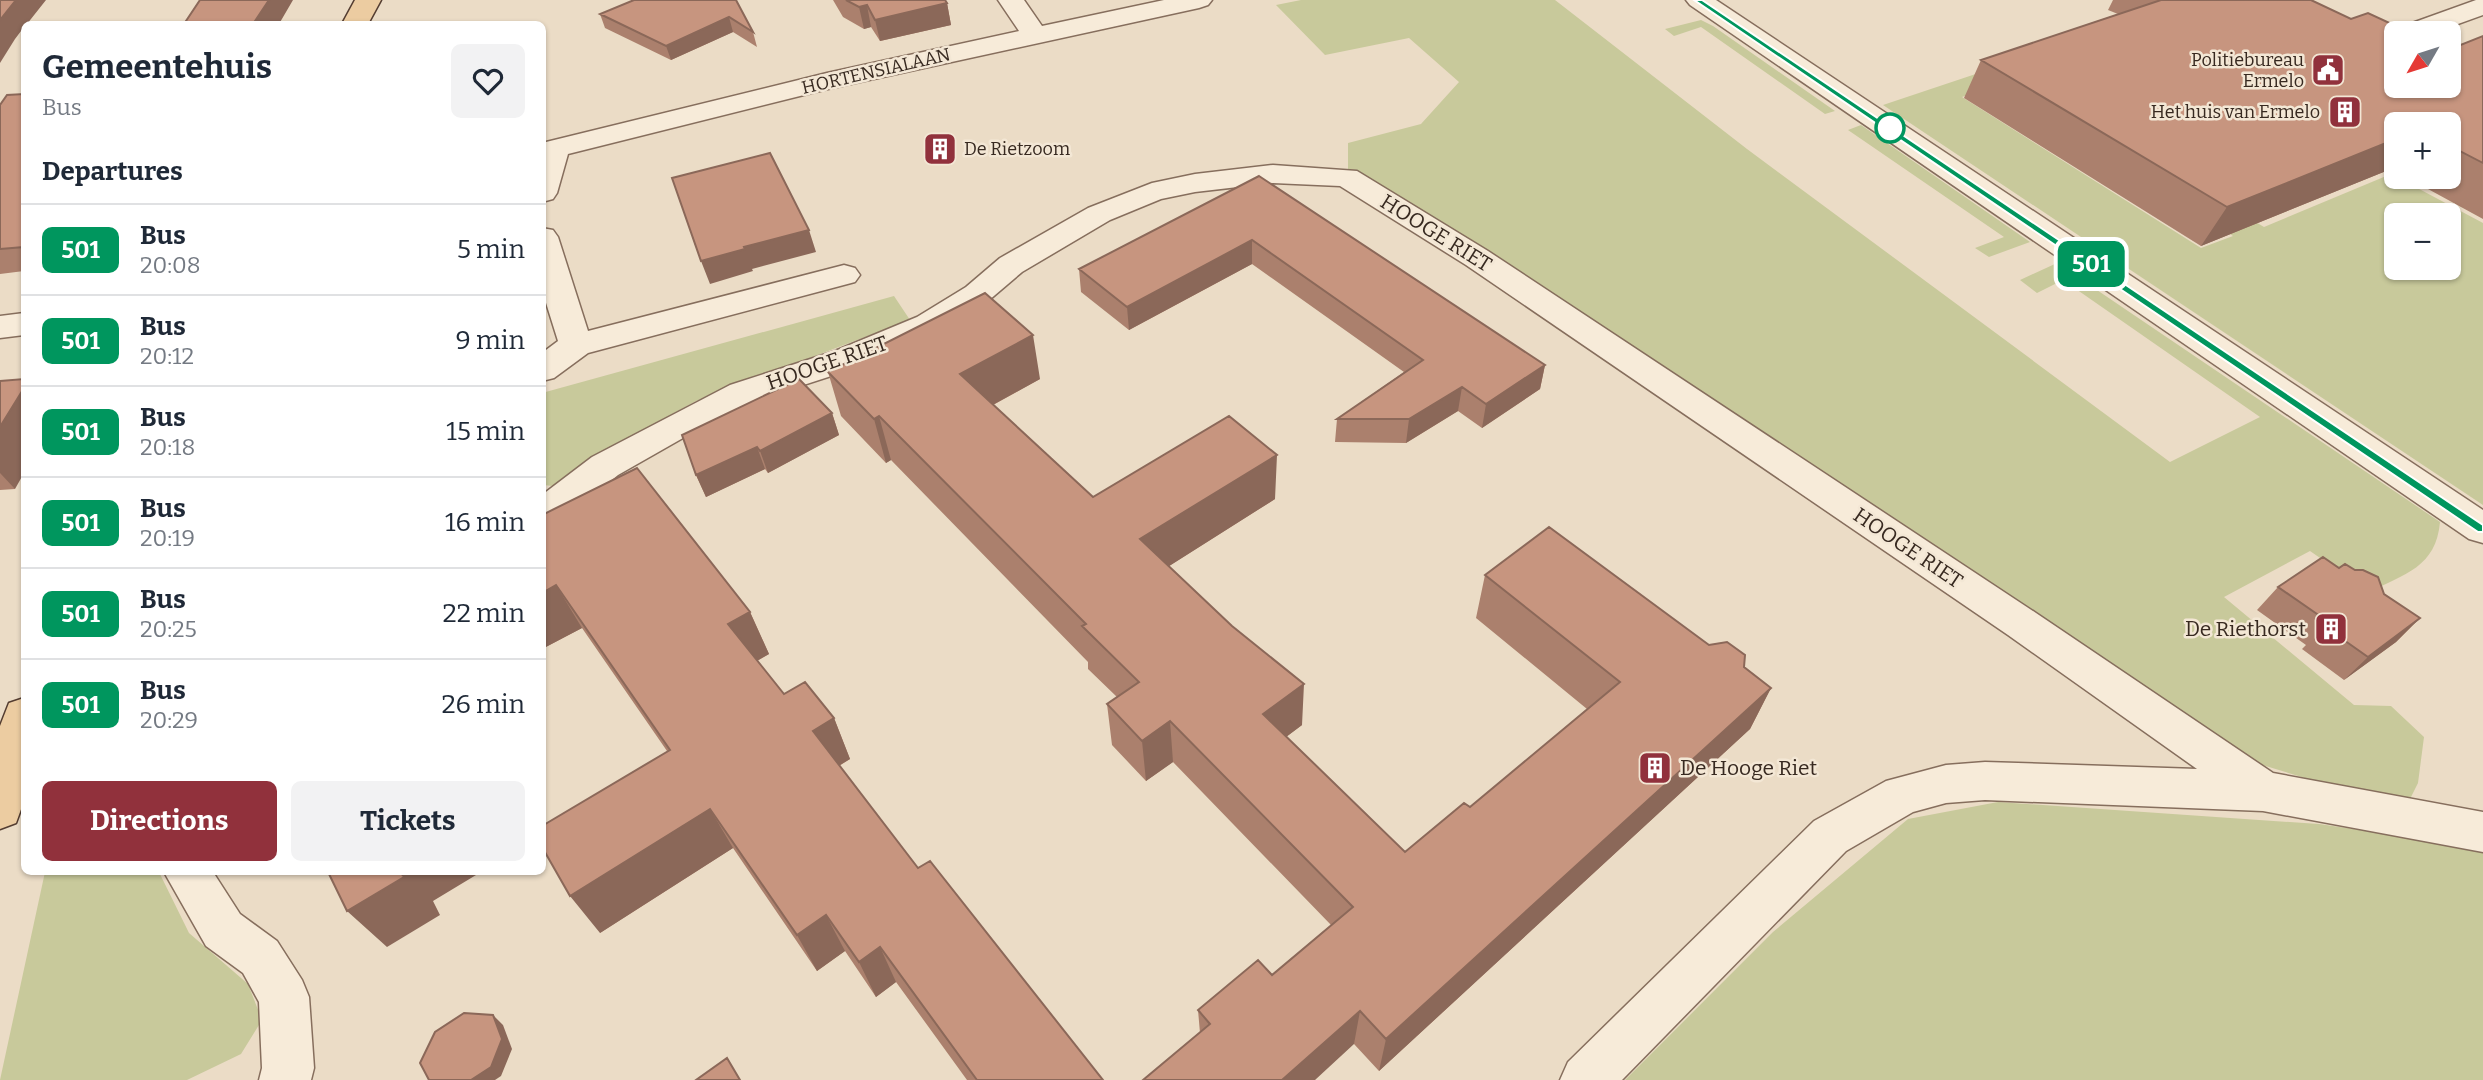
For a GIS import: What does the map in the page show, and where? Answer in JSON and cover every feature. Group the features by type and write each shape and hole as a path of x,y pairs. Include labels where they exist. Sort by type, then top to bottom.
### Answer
{"main road":[{"path":"357,21 368,0"},
{"path":"0,809 21,728"}],"street":[{"path":"1011,0 1035,35"},
{"name":"HORTENSIALAAN","path":"546,169 549,151 827,81 1199,0"},
{"path":"1699,0 2483,529"},
{"path":"2443,21 2483,6"},
{"name":"HOOGE RIET","path":"546,513 605,466 742,393 847,359 929,325 977,294 1011,265 1099,214 1152,192 1195,183 1273,174 1347,177 1500,274 2022,624 2263,791"},
{"path":"546,250 576,345"},
{"path":"546,367 576,345 844,275"},
{"path":"0,327 21,324"},
{"name":"HOOGE RIET","path":"1586,1080 1830,836 1902,795 1946,784 1985,781 2263,791 2483,832"},
{"path":"189,875 223,930 260,957 284,997 276,1076"}],"green space":[{"path":"1301,0 1555,0 1747,149 2170,462 2260,417 2063,280 2037,293 2020,280 2057,263 2440,522 2437,537 2425,559 2406,574 2369,592 2310,551 2224,597 2354,705 2391,706 2424,737 2418,783 2410,799 2331,786 2246,760 1348,169 1348,143 1421,124 1459,82 1409,38 1325,55 1276,5"},
{"path":"1701,20 1835,111 1825,114 1701,27 1674,36 1665,29"},
{"path":"2095,34 2020,77 1962,97 2201,248 2233,236 2212,222 2239,212 2264,227 2384,177 2384,189 2419,189 2445,203 2384,203 2384,280 2461,280 2461,211 2483,223 2483,505 1883,105"},
{"path":"1861,125 2030,242 1989,257 1975,248 2004,237 1848,130"},
{"path":"894,296 910,320 696,401 601,453 553,486 546,485 546,392"},
{"path":"1998,802 2319,824 2483,848 2483,1080 1625,1080 1773,932 1908,819"},
{"path":"44,875 160,875 189,933 248,984 262,1020 241,1054 187,1080 0,1080"}],"building":[{"path":"0,0 16,0 0,20"},
{"path":"200,0 269,0 255,21 186,21"},
{"path":"634,0 736,0 753,32 729,17 666,46 600,14"},
{"path":"846,0 945,0 947,3 875,20 867,5 859,7"},
{"name":"Het huis van Ermelo","path":"2161,0 2311,0 2351,19 2368,13 2385,21 2384,98 2461,98 2461,45 2483,36 2483,163 2461,152 2461,112 2384,112 2384,144 2227,207 1981,60"},
{"path":"21,94 21,247 0,249 0,105 7,95"},
{"path":"770,153 809,230 701,261 672,178"},
{"path":"1259,176 1545,365 1486,404 1462,387 1409,419 1337,419 1423,360 1252,240 1127,307 1079,269"},
{"path":"985,293 1033,335 960,374 1093,497 1229,416 1277,455 1140,539 1232,626 1304,684 1263,714 1405,852 1464,803 1470,807 1620,682 1485,575 1549,527 1709,645 1727,642 1745,655 1744,667 1771,688 1386,1039 1360,1011 1282,1080 1143,1080 1210,1024 1198,1010 1258,960 1272,975 1353,907 1170,721 1142,741 1107,704 1139,682 1082,626 1086,624 879,416 874,419 828,372"},
{"path":"21,379 21,393 0,427 0,381"},
{"path":"799,379 832,413 760,451 757,447 696,475 682,435"},
{"path":"637,468 750,612 728,624 784,694 805,682 834,718 813,731 918,868 930,861 1103,1080 977,1080 880,947 859,962 826,915 797,935 710,809 570,896 546,854 546,824 670,750 556,585 546,591 546,513"},
{"path":"2323,557 2339,568 2345,564 2378,577 2384,594 2420,618 2368,657 2324,626 2330,623 2278,587"},
{"path":"329,875 404,877 347,911"},
{"path":"464,1013 493,1015 502,1039 491,1067 471,1080 429,1080 420,1063 435,1032"},
{"path":"727,1058 740,1080 696,1080"}],"bus line":[{"name":"501","path":"1699,0 2483,529"}],"place":[{"name":"Politiebureau Ermelo","path":"2328,70"},
{"name":"Het huis van Ermelo","path":"2345,112"},
{"name":"De Rietzoom","path":"940,149"},
{"name":"De Riethorst","path":"2331,629"},
{"name":"De Hooge Riet","path":"1655,768"}]}
